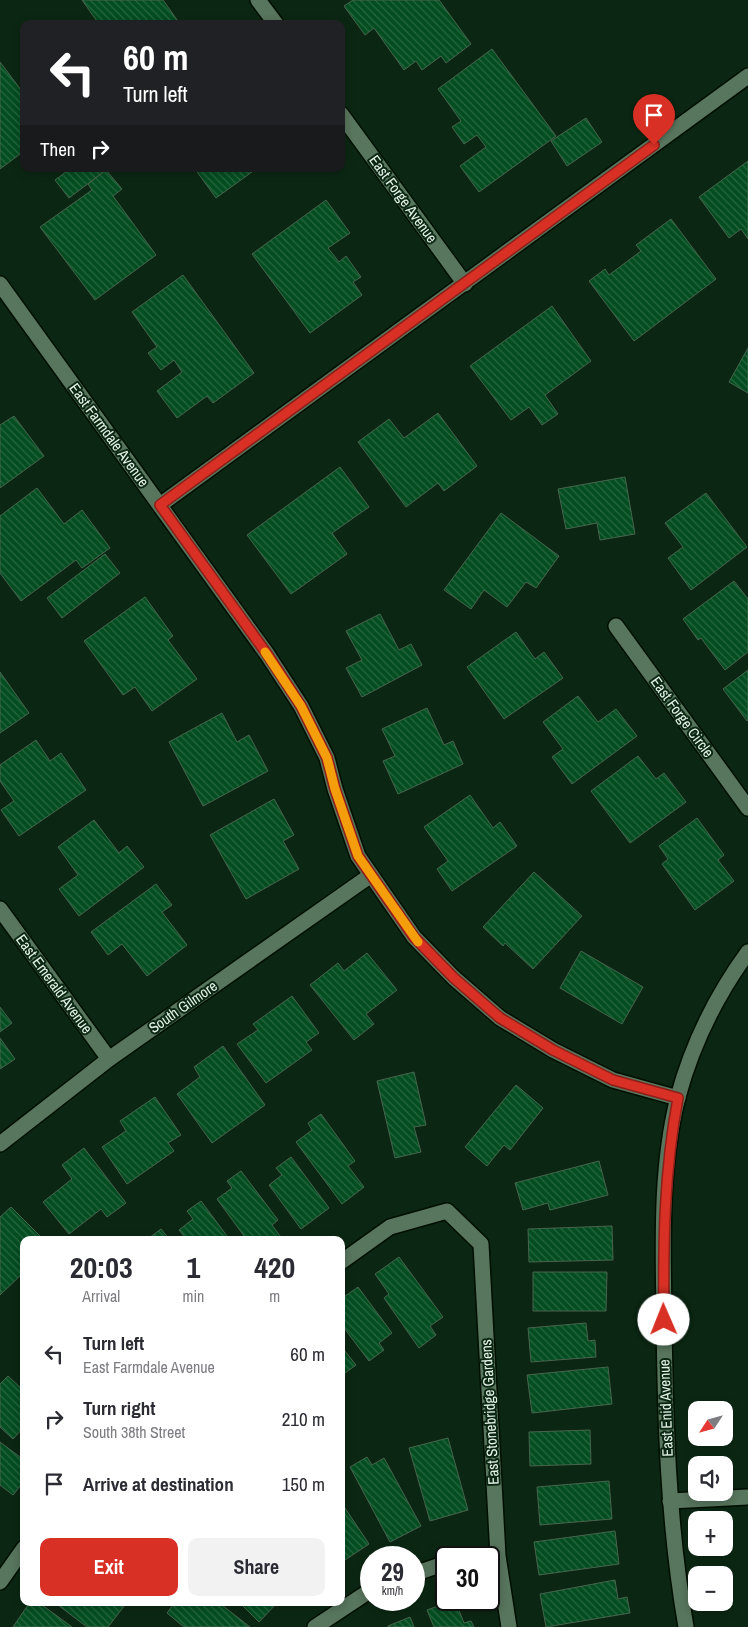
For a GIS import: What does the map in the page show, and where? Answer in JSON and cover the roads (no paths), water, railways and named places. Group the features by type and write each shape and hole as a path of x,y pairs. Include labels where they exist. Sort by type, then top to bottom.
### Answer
{"street":[{"path":"258,0 273,20"},
{"path":"160,505 748,76"},
{"name":"East Forge Avenue","path":"345,119 465,284"},
{"name":"East Farmdale Avenue","path":"0,284 267,654 301,706 327,758 335,789 358,856 414,937 454,978 500,1018 553,1050 613,1080 678,1098"},
{"name":"East Forge Circle","path":"616,626 748,808"},
{"name":"South Gilmore","path":"0,1144 109,1059 371,874"},
{"name":"East Emerald Avenue","path":"0,909 109,1059"},
{"name":"East Enid Avenue","path":"686,1627 670,1501 663,1262 669,1144 678,1098 693,1049 718,998 748,952"},
{"name":"East Stonebridge Gardens","path":"345,1259 390,1227 447,1211 481,1244 490,1546"},
{"path":"670,1501 748,1497"},
{"path":"0,1582 20,1554"},
{"name":"East Stonebridge Gardens","path":"500,1594 509,1627"},
{"path":"315,1627 360,1597"}]}
